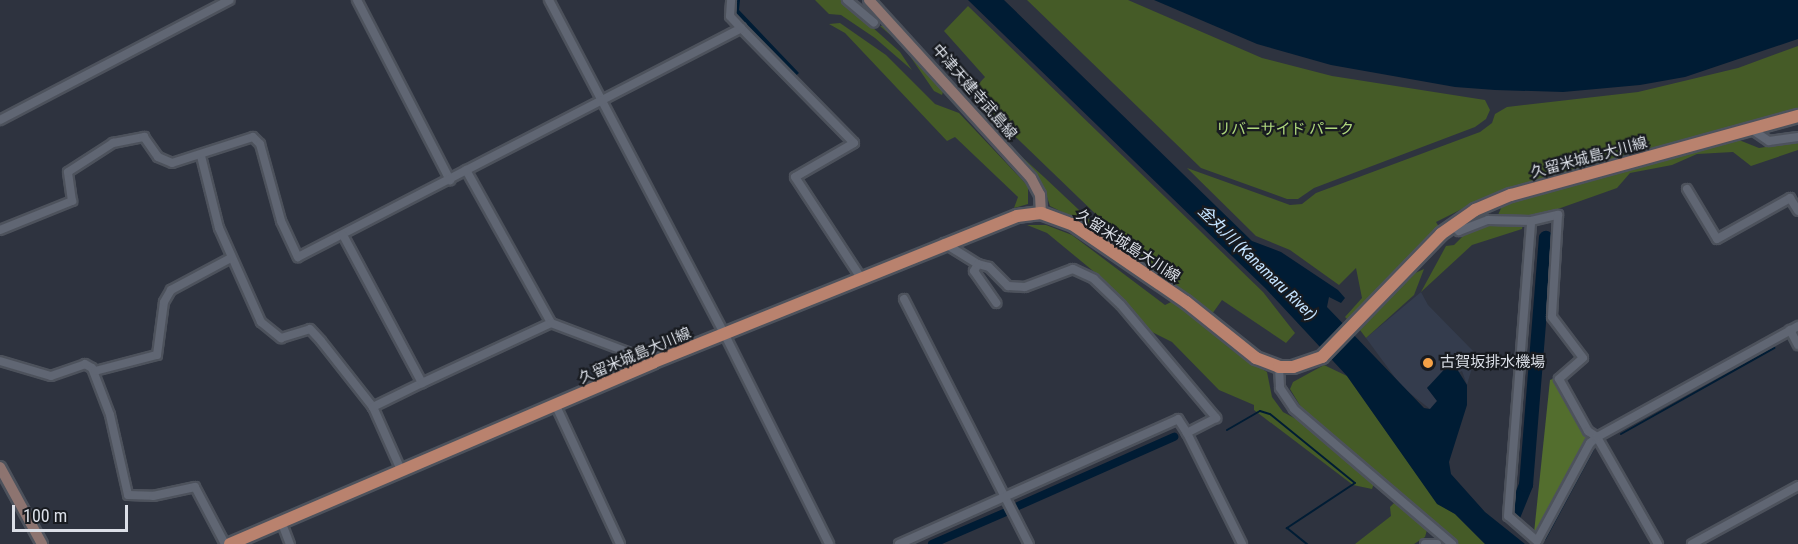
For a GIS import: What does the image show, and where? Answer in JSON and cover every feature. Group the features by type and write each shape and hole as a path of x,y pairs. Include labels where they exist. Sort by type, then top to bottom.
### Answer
{"main road":[{"name":"中津天建寺武島線","path":"869,0 1031,178 1040,195 1041,213"},
{"name":"久留米城島大川線","path":"230,544 654,362 725,335 992,222 1041,213 1072,224 1186,302 1256,358 1279,367 1293,367 1322,357 1451,225 1475,210 1511,195 1754,131 1798,116"},
{"path":"0,467 42,544"}],"street":[{"path":"0,120 230,0"},
{"path":"357,0 450,180"},
{"path":"549,0 725,335 829,544"},
{"path":"731,0 730,16 854,143 795,177 861,278"},
{"path":"847,0 874,23"},
{"path":"0,230 72,201 68,172 113,143 144,136 158,157 172,163 201,156 252,137 260,144 281,221 298,257 741,28"},
{"path":"1754,131 1769,141 1798,137"},
{"path":"201,156 219,228 261,322 281,338 310,329 373,407 401,471"},
{"path":"466,170 550,322 654,362"},
{"path":"1687,189 1717,239 1790,198 1798,211"},
{"path":"1451,225 1459,231 1488,220 1531,221 1558,215 1552,317 1583,358 1559,379 1588,431 1597,437 1658,544"},
{"path":"1531,221 1529,284 1508,516 1537,541 1590,443 1597,437 1798,326"},
{"path":"343,235 422,383"},
{"path":"943,242 978,264 989,267 1015,288 1073,269 1094,279 1216,418 1187,433"},
{"path":"95,371 157,355 164,302 171,290 231,258"},
{"path":"978,264 975,272 996,303"},
{"path":"904,298 1029,544"},
{"path":"373,407 550,322"},
{"path":"1790,330 1798,345"},
{"path":"0,361 51,376 85,364 95,371 110,415 128,495 153,496 195,487 225,544"},
{"path":"1279,367 1280,388 1294,409 1452,544"},
{"path":"556,406 620,544"},
{"path":"899,544 1178,419 1242,544"},
{"path":"1692,544 1798,486"},
{"path":"281,521 290,544"},
{"path":"1425,544 1437,544"}],"shaded area":[{"path":"1421,292 1428,305 1476,354 1467,385 1462,371 1427,387 1437,401 1430,409 1402,387 1366,338"}],"green space":[{"path":"815,0 842,0 900,52 912,70 875,38 841,15 829,14"},
{"name":"リバーサイド パーク","path":"1027,0 1128,0 1262,58 1332,76 1485,100 1490,110 1486,119 1475,127 1314,188 1298,199 1287,199 1201,168"},
{"path":"968,6 1263,292 1295,333 1286,343 1222,300 1212,314 1163,279 970,93 985,77 944,31"},
{"path":"840,23 886,55 935,104 959,113 1028,186 1028,204 1014,208 1018,197 955,137 947,141 845,33 829,24"},
{"path":"887,25 904,41 943,92 942,95 934,91 903,46 880,26"},
{"path":"1798,46 1798,110 1764,123 1608,161 1474,203 1436,222 1439,227 1350,322 1345,317 1362,298 1356,268 1339,285 1290,250 1256,236 1187,168 1290,205 1302,204 1316,193 1480,132 1492,123 1495,114 1507,107 1638,92 1738,68"},
{"path":"1000,137 1129,257 1086,224 1050,206 1043,185"},
{"path":"1739,140 1759,148 1798,142 1798,150 1751,166 1733,152 1697,154 1672,165 1630,173 1617,188 1538,216 1498,215 1502,206 1513,199"},
{"path":"1488,224 1523,224 1522,229 1472,245 1421,292 1446,246 1454,245 1467,232"},
{"path":"1027,225 1046,225 1072,235 1165,305 1171,302 1183,307 1232,350 1267,372 1272,397 1283,412 1298,420 1374,483 1372,489 1353,485 1254,410 1254,405 1219,390 1172,342 1150,331 1098,275 1047,233"},
{"path":"1424,269 1414,295 1366,338 1360,330 1413,274"},
{"path":"1324,365 1347,376 1437,503 1455,514 1485,544 1458,544 1301,407 1290,389 1293,382"},
{"path":"1555,378 1588,439 1541,531 1534,533 1550,380"},
{"path":"1395,502 1427,530 1425,537 1414,544 1355,544 1391,516 1390,507"}],"water":[{"path":"735,0 740,0 739,10 799,73 794,77 733,11"},
{"name":"金丸川 (Kanamaru River)","path":"968,0 1004,0 1252,241 1281,252 1338,290 1345,298 1341,303 1329,297 1327,307 1424,408 1430,409 1437,401 1427,388 1452,361 1467,385 1467,405 1449,462 1451,474 1485,512 1525,544 1485,544 1455,514 1437,504 1347,376 1266,289"},
{"path":"1154,0 1798,0 1798,39 1685,77 1640,85 1563,92 1495,90 1455,87 1331,65 1257,44"}],"waterway":[{"path":"1513,517 1526,485 1546,238"},
{"path":"1621,434 1774,348"},
{"path":"1227,430 1260,411 1270,414 1355,483 1287,528 1307,544"},
{"path":"1018,506 1174,437"},
{"path":"1545,539 1593,450"},
{"path":"932,544 1006,512"}],"place":[{"name":"古賀坂排水機場","path":"1428,363"}]}
